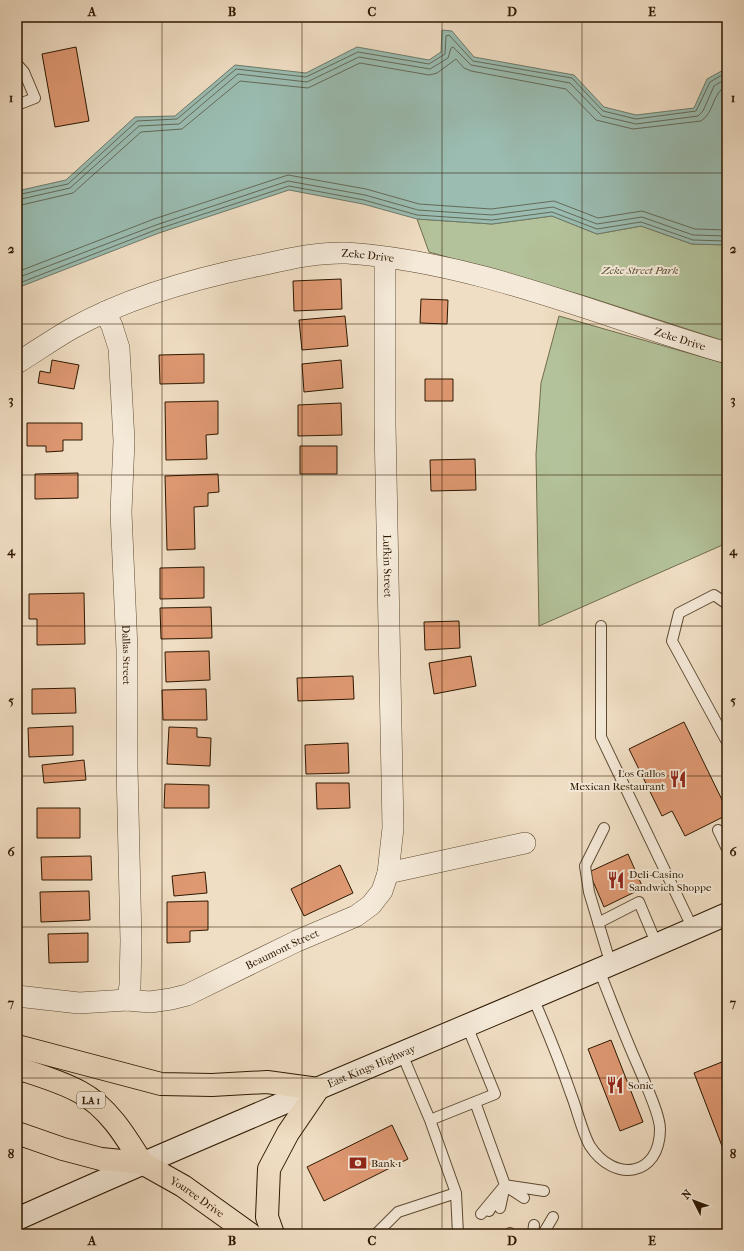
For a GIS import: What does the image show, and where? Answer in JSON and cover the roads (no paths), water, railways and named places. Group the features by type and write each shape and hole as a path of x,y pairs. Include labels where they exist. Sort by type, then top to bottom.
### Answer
{"main road":[{"name":"East Kings Highway","path":"17,1219 142,1163 605,968 727,914"},
{"path":"17,1046 161,1084 212,1085 267,1082 318,1089 288,1133 269,1168 267,1217 272,1234"},
{"name":"Youree Drive","path":"17,1068 54,1080 81,1092 104,1111 124,1134 142,1163"},
{"name":"Youree Drive","path":"17,1133 63,1149 101,1159 142,1163 183,1186 250,1234"}],"street":[{"name":"Zeke Drive","path":"17,363 71,329 105,312 160,291 212,276 309,255 346,253 442,267 487,278 727,352"},
{"name":"Lufkin Street","path":"385,258 385,425 393,828 388,873"},
{"name":"Dallas Street","path":"105,312 112,326 119,348 124,433 121,512 127,658 130,941 130,986 127,1000"},
{"path":"388,873 525,843"},
{"name":"Beaumont Street","path":"17,996 79,1003 127,1000 150,1002 188,995 297,941 356,916 371,905 382,891 388,873"}],"lane":[{"path":"17,64 24,72 34,98 17,105"},
{"path":"727,604 714,595 679,613 672,641 727,742"},
{"path":"601,626 601,737 693,929"},
{"path":"533,998 554,1046 589,1144 600,1159 615,1168 632,1171 649,1162 659,1146 660,1127 605,968 598,923 589,892 585,866 604,828"},
{"path":"718,830 727,850"},
{"path":"598,923 639,902 657,945"},
{"path":"430,1120 495,1094 467,1026"},
{"path":"402,1054 430,1120 456,1193 458,1234"},
{"path":"475,1102 505,1185 500,1208"},
{"path":"505,1185 539,1192"},
{"path":"505,1185 524,1198"},
{"path":"485,1213 505,1185"},
{"path":"376,1234 398,1212 456,1193"},
{"path":"539,1234 549,1218 542,1234"}],"water":[{"path":"442,30 452,31 474,57 574,75 604,107 636,115 694,108 707,79 727,68 727,245 692,244 641,226 597,234 552,216 492,224 417,219 363,204 289,190 159,233 17,288 17,191 66,180 135,117 175,116 235,65 306,73 357,47 429,60 441,52"}],"place":[{"name":"Los Gallos Mexican Restaurant","path":"678,779"},
{"name":"Deli-Casino Sandwich Shoppe","path":"616,880"},
{"name":"Sonic","path":"615,1085"},
{"name":"Bank 1","path":"358,1163"}],"park label":[{"name":"Zeke Street Park","path":"640,270"}]}
